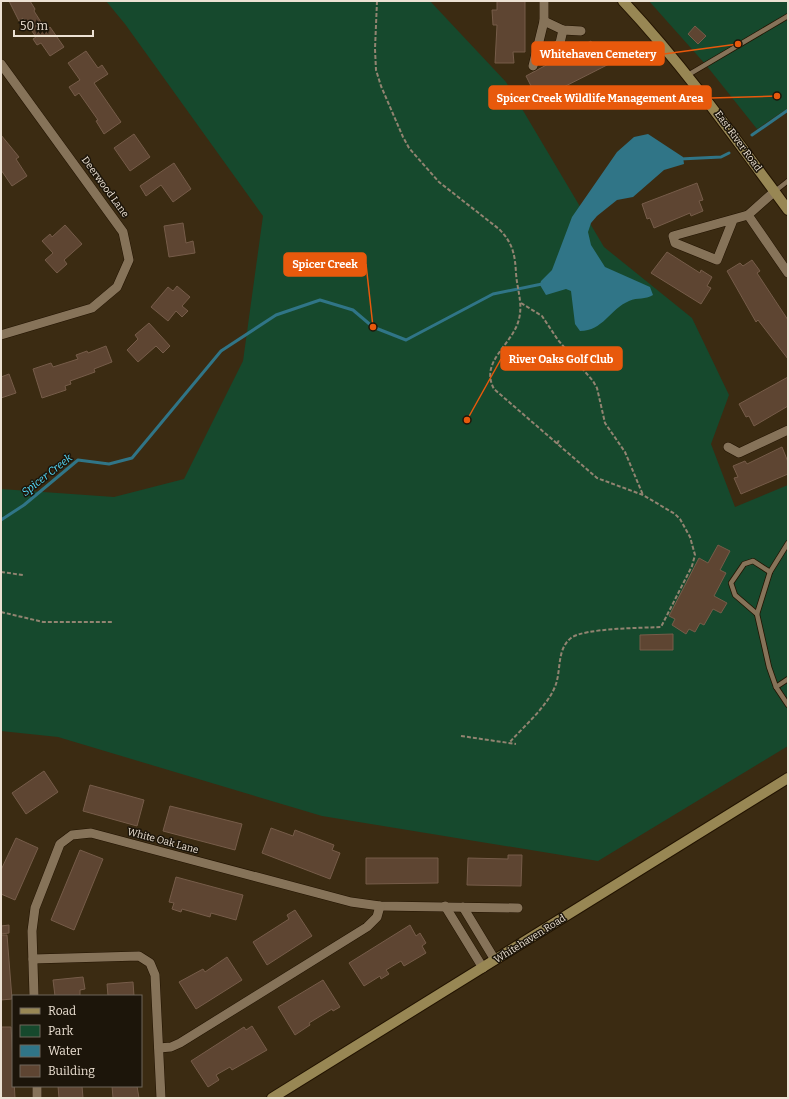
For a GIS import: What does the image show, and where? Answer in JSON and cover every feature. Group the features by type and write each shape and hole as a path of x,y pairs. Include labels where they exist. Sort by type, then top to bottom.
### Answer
{"street":[{"path":"533,66 544,21 544,1"},
{"name":"East River Road","path":"623,1 688,75 788,210"},
{"path":"544,21 563,30 580,31"},
{"path":"538,49 549,52 560,43 563,30"},
{"name":"Deerwood Lane","path":"1,64 123,232 129,260 117,287 92,308 1,335"},
{"path":"733,220 717,260 675,243 674,236 748,215 774,192"},
{"path":"748,215 788,273"},
{"path":"728,448 739,453 788,430"},
{"name":"Whitehaven Road","path":"272,1098 788,778"},
{"name":"White Oak Lane","path":"34,995 32,931 35,908 57,850 64,840 77,833 91,833 351,902 380,906 518,908"},
{"path":"160,1048 171,1047 180,1043 367,927 377,918 380,906"},
{"path":"445,906 483,968"},
{"path":"463,907 495,960"},
{"path":"33,960 139,956 147,960 152,966 155,975 160,1048 161,1098"},
{"path":"37,1087 37,1098"}],"lane":[{"path":"688,75 788,16"},
{"path":"774,192 788,181"},
{"path":"788,543 770,572 757,614 769,667 776,687 788,705"},
{"path":"757,614 735,595 731,583 744,564 753,561 770,572"},
{"path":"776,687 788,679"}],"path":[{"path":"377,1 375,49 376,70 381,86 403,138 439,182 476,210 504,234 514,251 521,303 519,320 514,332 492,364 489,379 497,393 597,478 643,495 665,507 680,519 690,537 694,555 692,566 661,627 585,632 570,638 562,650 556,683 551,694 509,743"},
{"path":"521,303 542,316 558,340 593,381 597,388 605,423 625,452 643,495"},
{"path":"557,444 560,440"},
{"path":"1,572 24,575"},
{"path":"1,612 48,623 112,622"},
{"path":"461,736 516,744"}],"green space":[{"path":"106,1 430,1 506,82 604,247 692,318 729,395 711,444 735,507 788,485 788,746 598,861 322,816 58,737 1,731 1,489 114,497 184,479 243,361 263,216 125,24"},
{"path":"649,1 788,1 788,108 757,129 706,65"}],"water":[{"path":"648,134 683,157 684,164 664,170 633,197 617,200 597,216 591,223 588,232 591,245 605,267 650,287 653,295 629,301 617,309 601,324 588,330 580,331 575,324 571,291 566,289 546,295 540,285 541,281 552,270 572,217 617,152 634,137"}],"building":[{"path":"9,1 30,1 35,9 34,11 46,30 50,27 64,47 50,56 41,43 37,45 33,39 36,37 23,18 19,21"},
{"path":"497,1 525,1 525,52 513,52 514,63 495,63 497,25 493,25 492,10 497,10"},
{"path":"695,26 706,36 698,44 688,34"},
{"path":"591,41 595,51 605,46 613,62 538,100 526,76"},
{"path":"86,51 98,68 102,65 108,74 94,83 121,122 104,134 96,121 98,120 79,93 75,96 69,87 80,80 68,63"},
{"path":"134,134 150,157 130,171 114,148"},
{"path":"1,135 19,157 16,159 27,176 12,186 1,170"},
{"path":"174,163 191,189 173,202 161,185 146,196 140,186"},
{"path":"697,183 703,200 699,201 703,211 691,216 690,213 654,228 650,218 647,219 642,204"},
{"path":"183,223 186,243 193,241 195,253 169,257 164,226"},
{"path":"65,225 82,244 64,260 67,264 57,273 45,260 53,253 42,241 50,234 52,237"},
{"path":"667,252 700,273 701,270 712,277 707,286 711,288 701,304 651,273"},
{"path":"752,260 760,271 757,273 788,320 788,359 758,320 756,322 727,271 740,263 743,266"},
{"path":"177,286 190,297 182,306 188,311 182,317 176,311 168,321 151,307 168,287 173,291"},
{"path":"149,323 170,346 163,353 156,346 138,362 127,350 138,339 135,335"},
{"path":"106,346 112,362 94,369 95,372 70,381 71,384 65,386 66,390 42,398 33,369 51,363 53,367 78,359 76,355 87,351 88,353"},
{"path":"9,374 16,393 1,398 1,377"},
{"path":"788,377 788,406 754,426 749,416 746,417 739,404"},
{"path":"782,447 788,462 788,474 741,494 734,478 738,477 733,466 745,461 747,464"},
{"path":"718,545 730,551 720,570 726,573 714,596 727,603 721,613 713,609 704,625 700,623 695,632 689,629 686,634 672,625 675,619 669,616 699,558 708,563"},
{"path":"673,634 673,650 640,650 640,635"},
{"path":"44,771 58,792 26,814 12,793"},
{"path":"90,785 144,800 137,826 83,811"},
{"path":"170,806 242,824 235,850 163,831"},
{"path":"271,828 293,836 295,830 334,845 332,850 340,853 330,879 262,853"},
{"path":"16,838 38,848 15,900 1,894 1,870"},
{"path":"80,850 103,859 74,930 51,920"},
{"path":"508,855 522,855 521,886 467,885 468,858 508,859"},
{"path":"366,858 438,858 438,883 366,884"},
{"path":"176,877 243,895 236,920 211,913 210,917 182,909 181,912 172,909 174,903 169,902"},
{"path":"295,910 312,936 267,965 253,942 289,919 287,915"},
{"path":"9,925 9,933 1,934 1,926"},
{"path":"410,925 416,936 420,933 426,943 422,946 426,953 404,966 401,961 386,970 389,974 381,979 380,976 364,986 349,963"},
{"path":"1,935 7,935 12,999 1,1000"},
{"path":"227,957 242,980 196,1009 179,982 203,969 205,972"},
{"path":"83,977 85,989 80,990 80,995 55,995 53,980"},
{"path":"323,980 340,1007 333,1011 332,1009 309,1023 310,1025 295,1035 278,1007"},
{"path":"133,982 134,995 108,995 107,984"},
{"path":"252,1026 267,1050 232,1070 230,1067 216,1075 219,1080 208,1087 191,1061 244,1027 246,1030"},
{"path":"1,1027 11,1027 12,1087 14,1087 15,1098 1,1098"},
{"path":"58,1087 82,1087 83,1098 59,1098"},
{"path":"112,1087 137,1087 139,1098 113,1098"}],"waterway":[{"name":"Spicer Creek","path":"752,135 788,110"},
{"name":"Spicer Creek","path":"680,159 721,157 729,153"},
{"name":"Spicer Creek","path":"1,520 24,505 78,460 109,464 132,458 221,351 276,315 320,300 353,310 373,327 406,340 493,294 542,284"}],"place":[{"name":"Whitehaven Cemetery","path":"738,44"},
{"name":"Spicer Creek Wildlife Management Area","path":"777,96"},
{"name":"Spicer Creek","path":"373,327"},
{"name":"River Oaks Golf Club","path":"467,420"}]}
